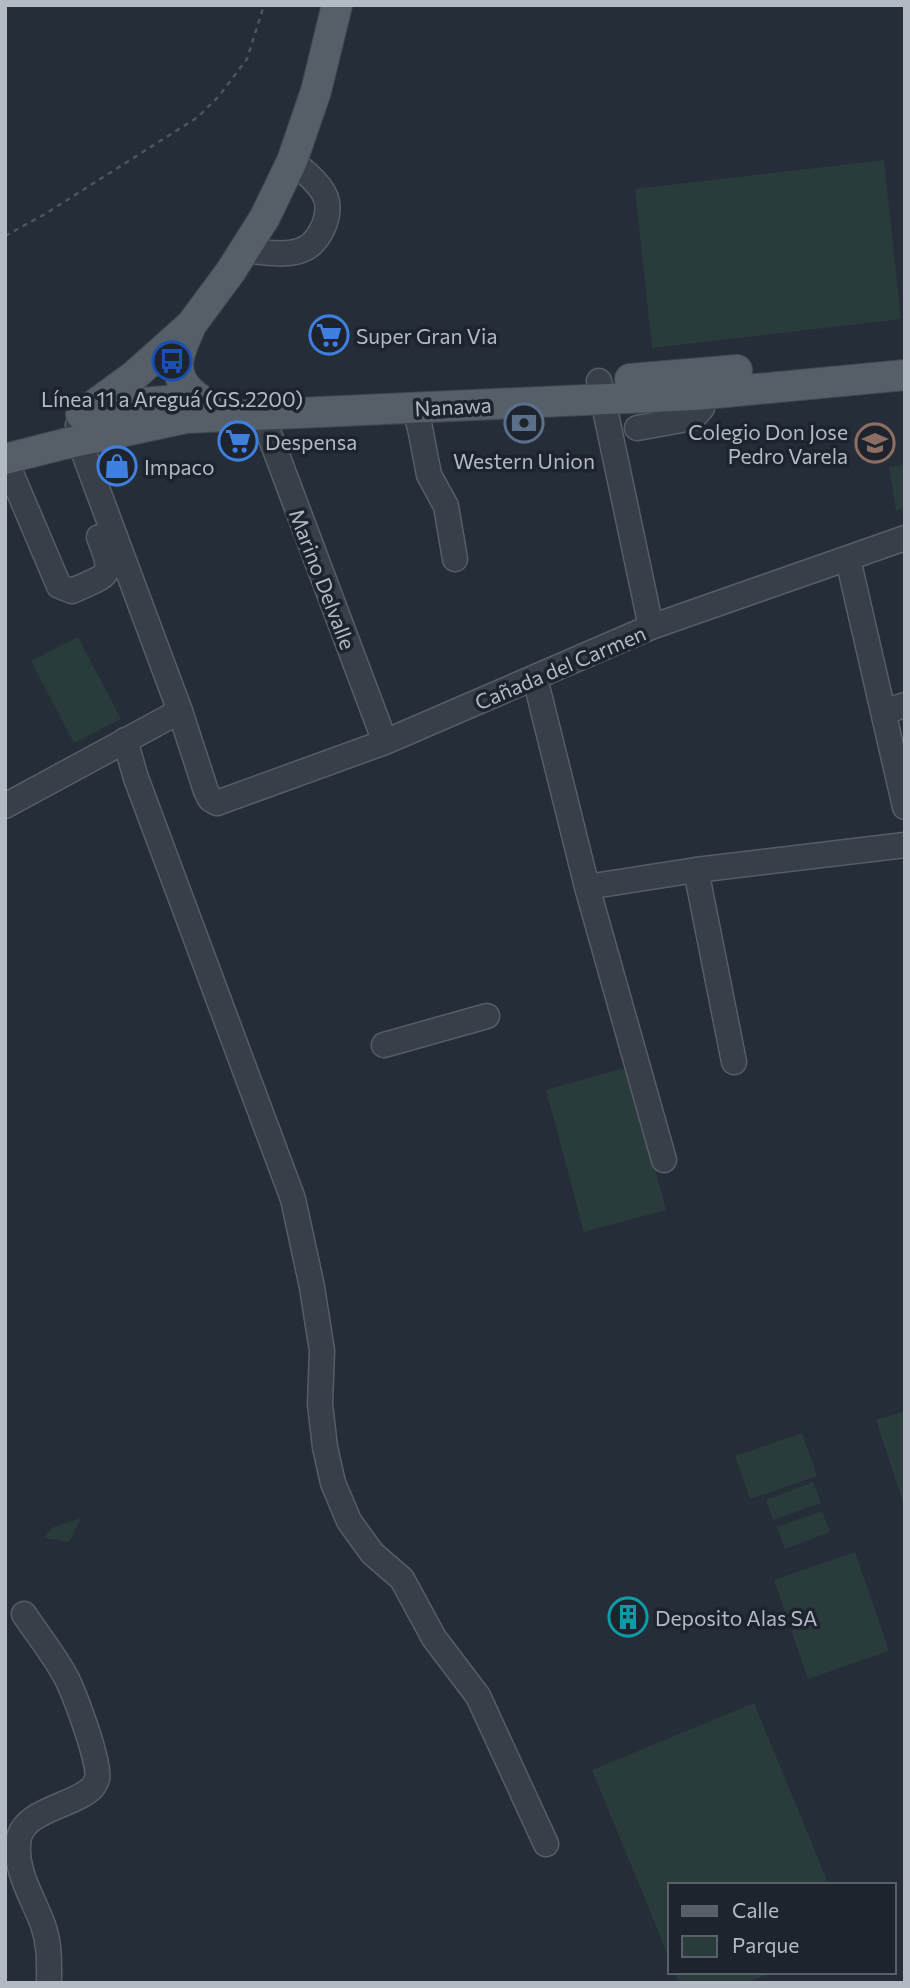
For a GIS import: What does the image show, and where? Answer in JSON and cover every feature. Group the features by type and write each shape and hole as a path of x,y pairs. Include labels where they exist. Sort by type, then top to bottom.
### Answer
{"main road":[{"path":"5,450 75,433 191,325 265,218 292,161 316,91 337,5"},
{"path":"191,325 177,361 178,374 187,389 208,407"},
{"name":"Nanawa","path":"5,459 75,433 154,423 208,407 486,396 606,414 699,387 905,356"},
{"name":"Nanawa","path":"699,387 905,375"},
{"name":"Nanawa","path":"208,407 262,415 343,402 414,408 486,396"}],"street":[{"path":"245,250 278,254 298,251 313,245 323,227 327,202 310,176 292,161"},
{"path":"606,414 637,428 693,418 702,408 699,387"},
{"path":"414,408 429,475 446,506 455,559"},
{"path":"606,414 651,627"},
{"name":"Marino Delvalle","path":"262,415 385,742"},
{"path":"5,459 59,586 72,591 105,576 108,570 108,560 75,433"},
{"path":"5,806 180,711 75,433"},
{"name":"Cañada del Carmen","path":"180,711 206,791 210,799 217,803 385,742 651,627 905,538"},
{"path":"848,559 894,709 905,807"},
{"path":"534,678 587,887 664,1160"},
{"path":"125,740 136,778 293,1199 312,1287 322,1351 320,1404 333,1483 349,1521 373,1553 402,1579 434,1638 478,1696 546,1844"},
{"path":"587,887 696,870 905,845"},
{"path":"696,870 734,1062"},
{"path":"384,1045 486,1016"},
{"path":"24,1614 66,1678 91,1741 97,1778 93,1787 84,1793 37,1817 24,1827 19,1837 17,1853 20,1868 43,1926 50,1953 49,1983"}],"path":[{"path":"5,236 198,117 219,96 247,59 264,5"}],"green space":[{"path":"884,160 901,319 652,348 635,189"},
{"path":"905,464 905,508 896,510 889,467"},
{"path":"78,637 121,719 74,743 31,661"},
{"path":"628,1067 666,1210 584,1232 546,1090"},
{"path":"905,1411 905,1508 876,1420"},
{"path":"802,1433 817,1476 750,1499 735,1456"},
{"path":"813,1482 821,1503 773,1520 766,1500"},
{"path":"822,1511 830,1532 785,1549 777,1527"},
{"path":"81,1518 69,1542 44,1538 52,1528"},
{"path":"855,1552 889,1651 808,1679 774,1580"},
{"path":"754,1703 828,1883 668,1883 668,1955 592,1770"},
{"path":"676,1974 767,1974 746,1983 679,1983"}],"place":[{"name":"Super Gran Via","path":"329,335"},
{"name":"Línea 11 a Areguá (GS.2200)","path":"172,361"},
{"name":"Western Union","path":"524,423"},
{"name":"Despensa","path":"238,441"},
{"name":"Colegio Don Jose Pedro Varela","path":"875,443"},
{"name":"Impaco","path":"117,466"},
{"name":"Deposito Alas SA","path":"628,1617"}]}
